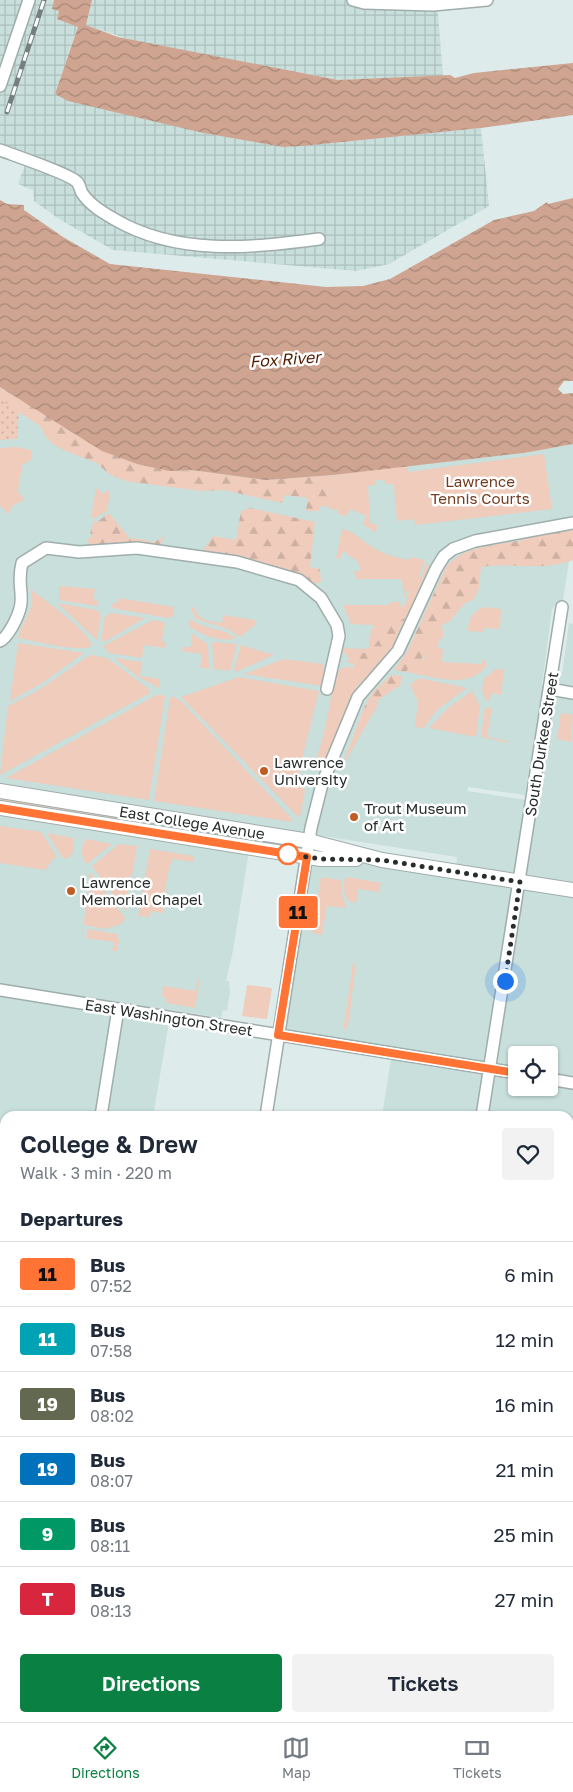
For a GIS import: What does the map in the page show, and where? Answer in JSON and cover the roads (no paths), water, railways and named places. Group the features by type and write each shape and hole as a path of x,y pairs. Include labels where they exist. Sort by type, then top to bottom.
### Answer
{"main road":[{"name":"East College Avenue","path":"0,791 309,840 382,860 573,890"},
{"name":"East College Avenue","path":"0,808 307,857 382,860"}],"street":[{"path":"0,86 28,0"},
{"path":"353,0 364,3 433,5 487,0"},
{"path":"0,150 34,162 77,182 83,194 95,207 116,220 146,234 176,243 218,247 266,246 319,239"},
{"path":"267,1111 309,840 322,784 355,702 365,686 398,651 436,568 453,548 475,541 573,523"},
{"path":"0,641 11,628 21,610 22,592 19,575 22,563 33,554 46,548 79,552 126,548 171,552 257,566 299,580 312,589 331,611 339,632 327,689"},
{"name":"South Durkee Street","path":"483,1111 562,607"},
{"path":"550,690 573,693"},
{"name":"East Washington Street","path":"0,990 508,1072"},
{"path":"102,1111 118,1009"},
{"path":"558,1080 573,1083"}],"water":[{"path":"54,0 92,0 86,25 118,37 338,80 450,75 455,78 474,73 573,63 573,115 481,128 283,147 203,133 68,101 55,94 78,27 57,19 59,11 52,9"},
{"name":"Fox River","path":"573,198 573,381 564,381 558,389 563,394 573,393 573,444 524,453 333,475 266,480 192,470 169,471 137,464 102,451 0,387 0,200 7,204 24,205 24,210 63,237 110,264 326,287 363,286 390,279 494,220 534,211 547,202 548,204"}],"railway":[{"path":"7,112 44,0"}],"place":[{"name":"Lawrence University","path":"264,771"},
{"name":"Trout Museum of Art","path":"354,817"},
{"name":"Lawrence Memorial Chapel","path":"71,891"}],"park label":[{"name":"Lawrence Tennis Courts","path":"480,490"}]}
